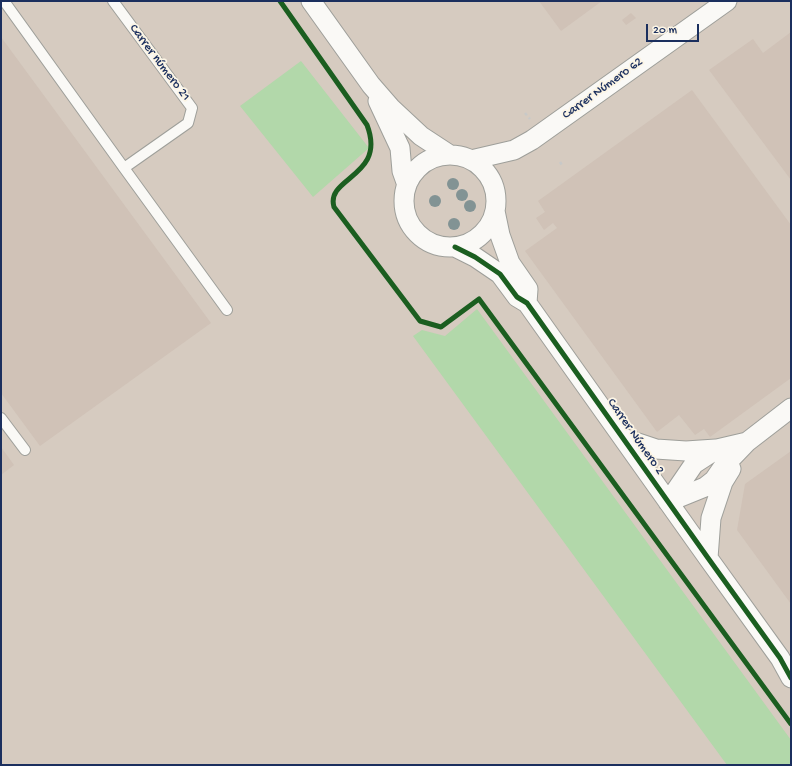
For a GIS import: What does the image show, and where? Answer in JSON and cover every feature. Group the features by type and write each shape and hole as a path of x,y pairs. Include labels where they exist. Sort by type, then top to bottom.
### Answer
{"street":[{"path":"311,1 371,85 391,108 421,136 450,155"},
{"name":"Carrer Número 62","path":"471,160 514,150 532,140 726,1"},
{"path":"371,85 400,148 402,171 407,185"},
{"path":"444,155 456,156 471,160 478,164 486,172 492,182 496,194 495,211 489,227 473,242 463,246 441,247 430,244 413,230 407,221 403,200 409,178 424,162 444,155"},
{"name":"Carrer Número 2","path":"495,211 500,235 510,263 528,289 528,303"},
{"name":"Carrer Número 2","path":"456,247 500,274 517,297 528,303 708,558 786,663 791,678"},
{"path":"668,502 705,487 714,480 747,442 791,408"},
{"path":"623,438 656,449 686,451 717,449 747,442"},
{"path":"708,558 711,518 723,482 747,442"},
{"path":"668,502 694,464 717,449"}],"lane":[{"path":"4,1 227,310"},
{"name":"Carrer número 21","path":"113,1 192,108 188,123 124,168"},
{"path":"1,418 25,450"}],"shaded area":[{"path":"1,1 791,1 791,765 1,765"}],"green space":[{"path":"301,61 369,148 313,197 240,106"},
{"path":"477,309 791,740 791,765 727,765 413,336 422,330 445,336"}],"building":[{"path":"539,1 602,1 561,31"},
{"path":"631,13 636,18 626,25 622,20"},
{"path":"791,32 791,180 709,70 753,39 763,53"},
{"path":"1,37 211,323 40,446 1,393"},
{"path":"692,90 791,225 791,378 710,437 704,429 695,435 679,415 657,432 525,251 557,228 553,223 544,230 536,218 545,212 538,201"},
{"path":"1,447 14,465 1,475"},
{"path":"791,451 791,604 737,530 745,484"}],"cycle path":[{"path":"280,1 367,125 371,142 369,156 363,166 338,189 334,197 334,207 420,321 441,327 479,299 791,724"},
{"path":"455,247 475,257 500,274 517,297 527,303 780,658 791,678"}]}
